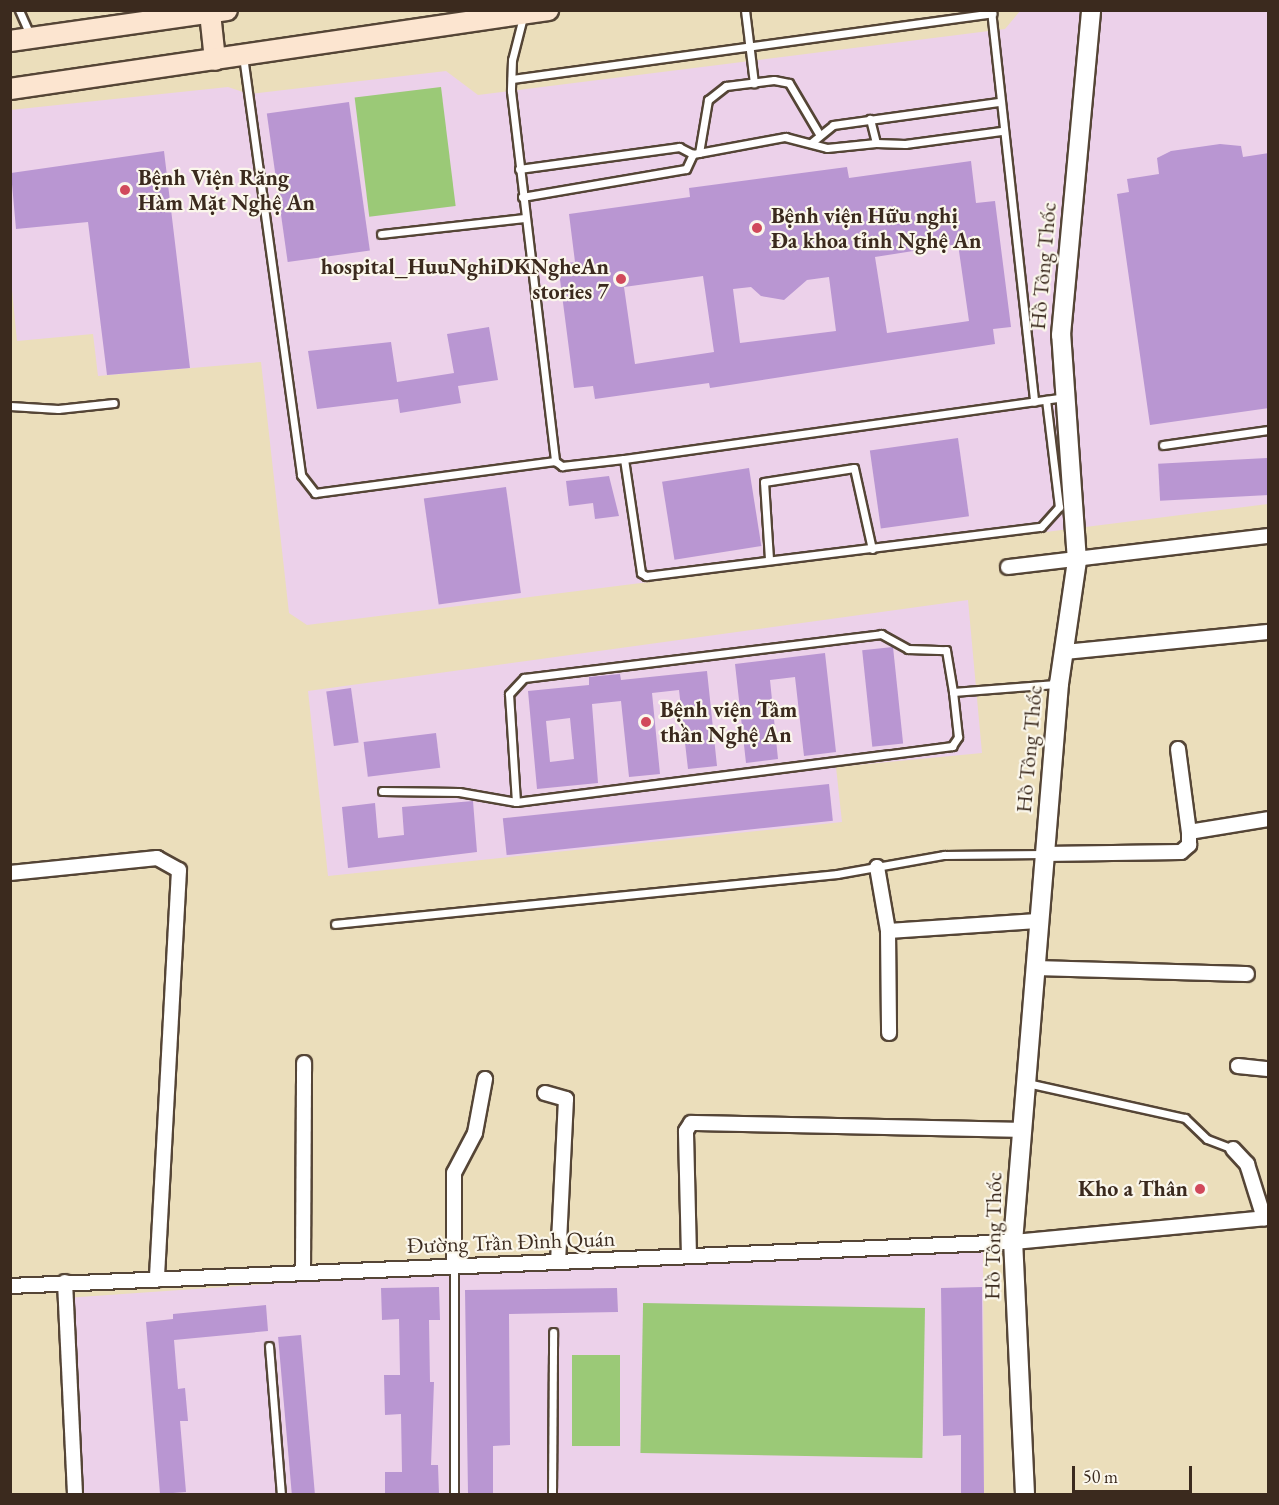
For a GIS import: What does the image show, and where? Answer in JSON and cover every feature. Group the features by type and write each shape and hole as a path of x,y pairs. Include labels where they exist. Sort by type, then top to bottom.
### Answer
{"main road":[{"path":"10,89 548,10"},
{"path":"10,41 216,11 215,60"}],"street":[{"name":"Hồ Tông Thốc","path":"1025,1494 1013,1242 1019,1130 1059,684 1077,561 1055,398 1091,10"},
{"path":"1008,567 1077,561 1269,536"},
{"path":"1064,652 1269,632"},
{"path":"1044,854 1181,852 1189,845 1189,832 1178,749"},
{"path":"1189,832 1269,819"},
{"path":"10,873 157,858 179,870 157,1279"},
{"path":"877,867 888,931 889,1032"},
{"path":"888,931 1038,921"},
{"path":"1034,968 1247,974"},
{"path":"303,1269 304,1063"},
{"path":"1238,1066 1269,1069"},
{"path":"454,1265 454,1173 475,1133 485,1079"},
{"path":"545,1093 566,1099 558,1261"},
{"path":"689,1256 686,1131 691,1123 1019,1130"},
{"path":"1233,1149 1247,1164 1267,1218"},
{"name":"Đường Trần Đình Quán","path":"10,1286 303,1269 1013,1242 1267,1218"},
{"path":"64,1282 75,1494"}],"lane":[{"path":"19,10 30,38"},
{"path":"745,10 754,82"},
{"path":"524,12 512,79 523,219 555,461"},
{"path":"512,79 991,12 1001,131 1034,402"},
{"path":"243,56 304,485 323,494 555,461 562,466 624,459 1055,398 1059,501 1051,522 872,549 643,575 624,459"},
{"path":"522,197 686,169 696,154 708,100 719,89 754,82 781,80 795,88 819,134"},
{"path":"811,142 833,125 998,102"},
{"path":"870,119 876,143"},
{"path":"519,170 682,146 696,154 785,137 827,148 876,143 905,144 1001,131"},
{"path":"381,234 523,219"},
{"path":"10,406 58,409 114,402"},
{"path":"1162,445 1269,430"},
{"path":"769,559 764,482 854,468 872,549"},
{"path":"382,791 459,792 516,802 952,746 958,737 946,650 909,649 881,633 524,678 509,694 516,802"},
{"path":"953,692 1059,684"},
{"path":"335,924 877,867 944,855 1044,854"},
{"path":"1024,1082 1185,1118 1207,1139 1233,1149"},
{"path":"454,1265 454,1494"},
{"path":"552,1494 553,1332"},
{"path":"270,1346 281,1494"}],"shaded area":[{"name":"Bệnh viện Hữu nghị Đa khoa tỉnh Nghệ An","path":"1020,11 1268,11 1268,504 307,625 289,613 261,362 98,376 93,334 17,341 10,270 10,110 228,87 249,94 446,71 478,95 1005,29"},
{"name":"Bệnh viện Tâm thần Nghệ An","path":"968,600 982,753 836,767 842,822 328,876 308,691"},
{"path":"983,1249 984,1494 77,1494 65,1298 454,1271"}],"green space":[{"path":"441,87 456,206 369,217 355,98"},
{"path":"643,1303 925,1308 922,1458 640,1453"},
{"path":"572,1355 620,1355 620,1446 572,1446"}],"building":[{"path":"349,102 370,251 288,262 267,114"},
{"path":"1220,144 1241,146 1243,157 1269,153 1269,408 1150,425 1117,194 1129,192 1127,179 1159,174 1157,158 1171,151"},
{"path":"164,151 190,368 107,375 88,222 16,229 11,173"},
{"name":"hospital_HuuNghiDKNgheAn stories 7","path":"971,161 976,203 995,201 1011,327 993,329 995,344 710,388 709,383 595,399 593,386 574,388 558,264 575,262 569,214 690,197 689,188 847,167 849,178","holes":["958,244 969,321 887,333 875,257","703,276 714,352 635,364 624,287","829,277 836,331 740,343 733,289 751,287 761,296 784,300 807,280"]},
{"path":"489,327 498,380 458,386 461,403 400,413 398,399 317,409 308,351 391,342 397,382 454,373 447,334"},
{"path":"958,438 969,516 881,529 870,450"},
{"path":"1267,458 1268,495 1160,501 1158,464"},
{"path":"749,468 761,546 674,560 662,482"},
{"path":"609,476 619,516 595,519 593,503 569,506 566,481"},
{"path":"506,487 521,593 439,605 424,499"},
{"path":"893,647 903,743 872,747 862,650"},
{"path":"825,653 836,752 804,756 795,677 770,680 778,759 746,763 735,664"},
{"path":"707,671 717,766 688,769 679,690 652,693 660,774 629,777 621,701 592,704 598,783 537,789 528,691 589,685 589,677 620,674 621,680","holes":["570,718 574,759 550,762 546,721"]},
{"path":"351,688 359,742 334,746 326,691"},
{"path":"436,733 440,768 368,777 364,742"},
{"path":"829,784 833,821 507,855 503,818"},
{"path":"473,801 477,852 348,868 342,807 375,803 378,838 404,835 402,807"},
{"path":"439,1287 440,1320 429,1320 430,1382 434,1382 431,1465 438,1465 439,1494 385,1494 385,1472 402,1472 401,1414 385,1415 384,1375 400,1375 399,1319 382,1320 381,1288"},
{"path":"982,1287 984,1493 961,1494 961,1435 943,1436 941,1288"},
{"path":"617,1288 618,1312 509,1314 510,1445 493,1446 493,1494 468,1494 465,1290"},
{"path":"266,1305 268,1331 174,1340 178,1389 185,1388 188,1421 180,1421 186,1492 160,1494 146,1322 173,1319 173,1314"},
{"path":"301,1335 315,1494 292,1494 278,1337"}],"place":[{"name":"Bệnh Viện Răng Hàm Mặt Nghệ An","path":"125,190"},
{"name":"Bệnh viện Hữu nghị Đa khoa tỉnh Nghệ An","path":"757,228"},
{"name":"hospital_HuuNghiDKNgheAn stories 7","path":"621,279"},
{"name":"Bệnh viện Tâm thần Nghệ An","path":"646,722"},
{"name":"Kho a Thân","path":"1200,1189"}]}
